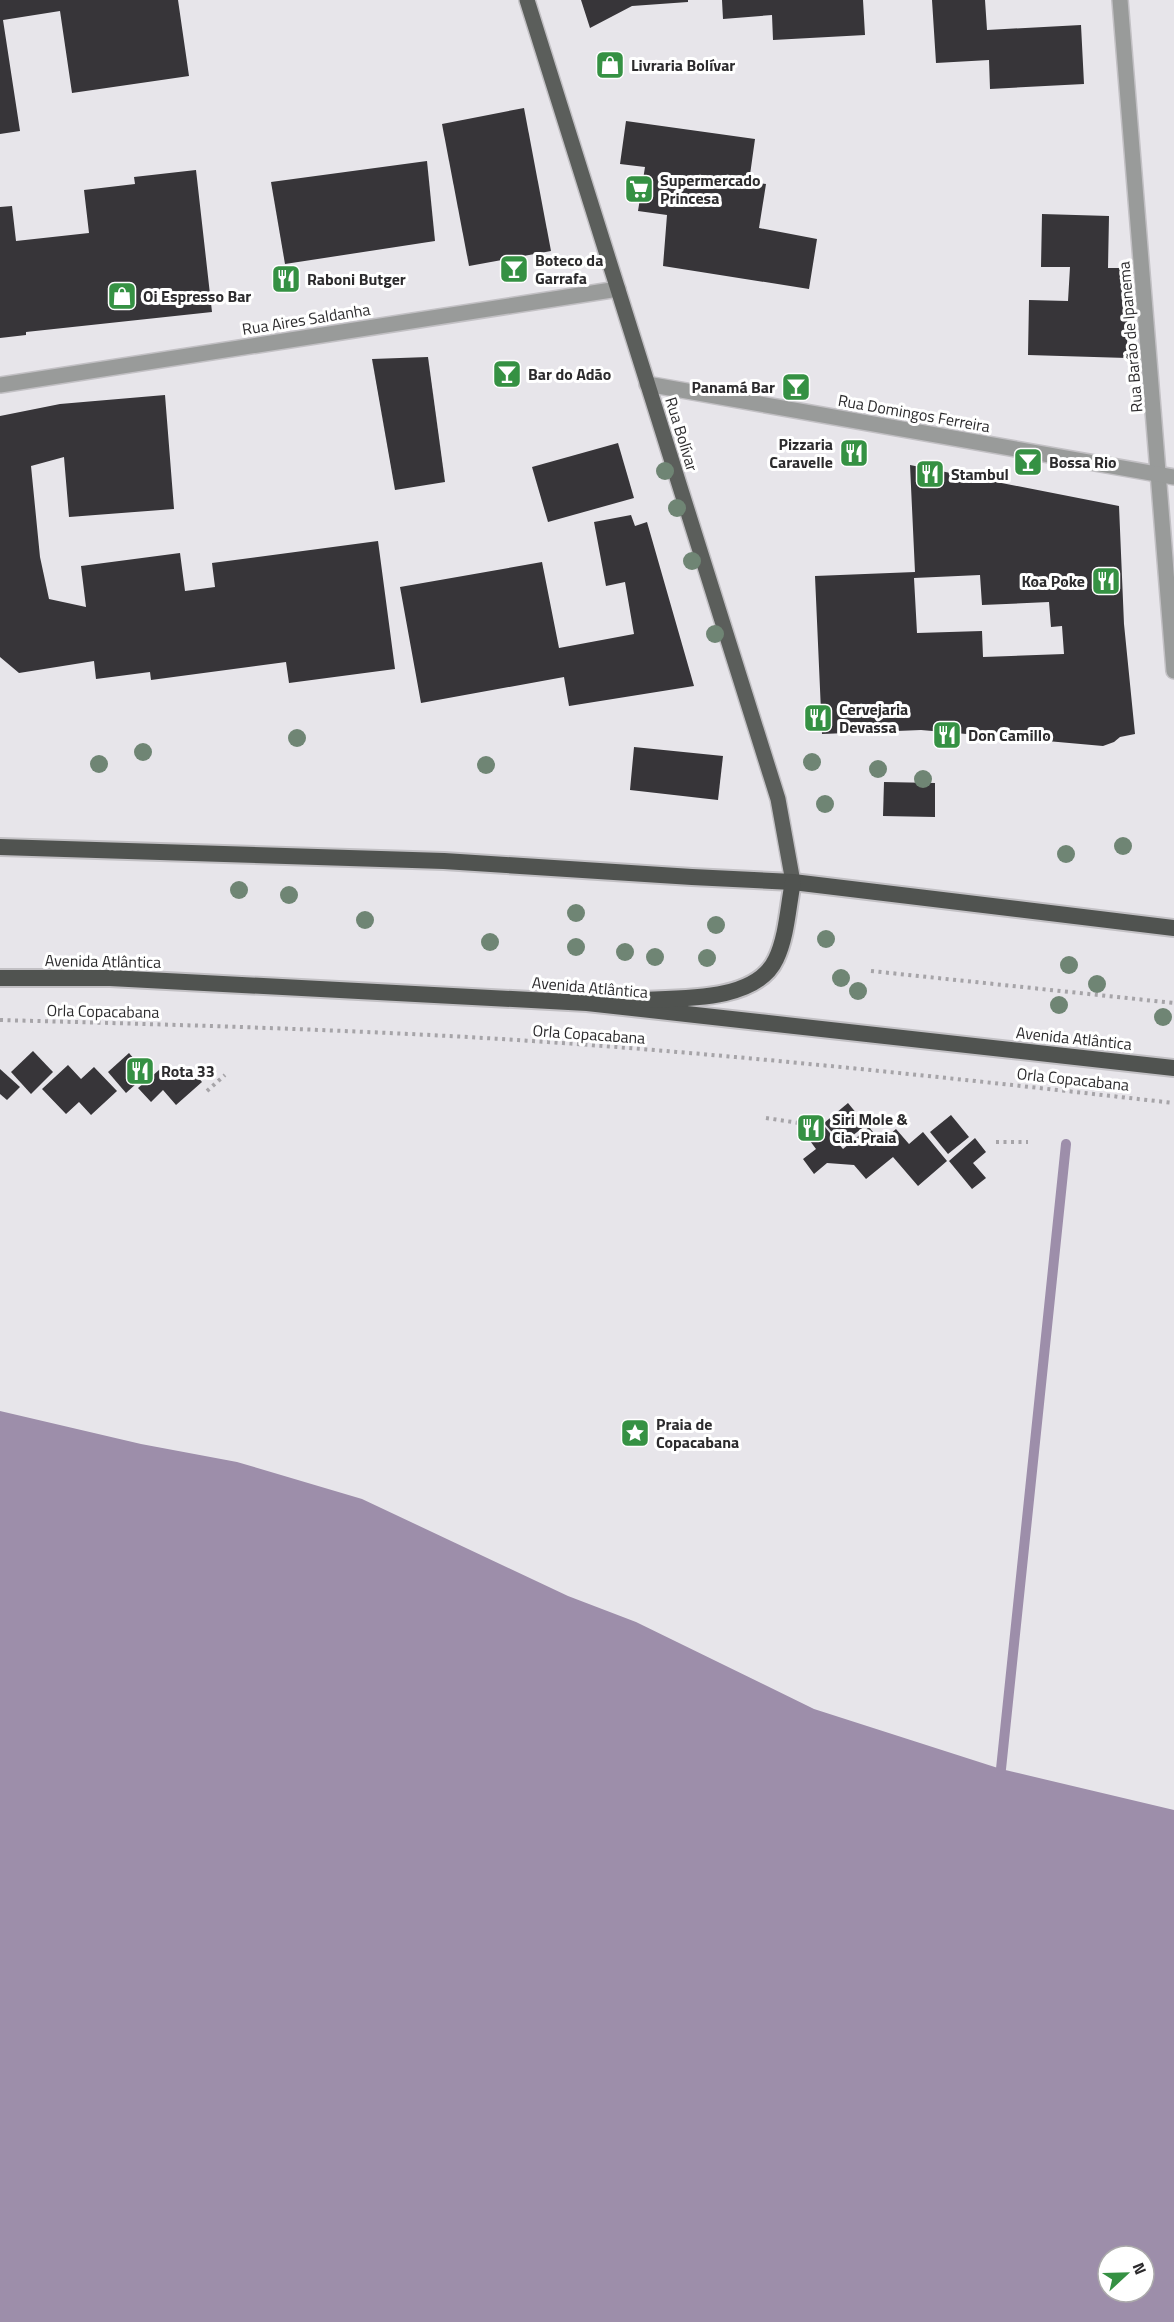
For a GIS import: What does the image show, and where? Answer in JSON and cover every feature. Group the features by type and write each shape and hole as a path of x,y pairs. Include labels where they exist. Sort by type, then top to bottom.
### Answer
{"highway":[{"path":"0,847 432,860 692,878 792,882 1174,928"},
{"path":"587,1003 699,996 736,990 758,981 768,972 777,958 792,882"},
{"name":"Avenida Atlântica","path":"0,978 110,978 587,1003 1174,1068"}],"main road":[{"name":"Rua Bolívar","path":"527,0 778,799 792,882"}],"street":[{"name":"Rua Barão de Ipanema","path":"1120,0 1167,476 1174,671"},
{"name":"Rua Aires Saldanha","path":"0,385 618,289"},
{"name":"Rua Domingos Ferreira","path":"647,384 1167,476"}],"path":[{"path":"871,971 1174,1003"},
{"name":"Orla Copacabana","path":"0,1020 225,1026 452,1036 859,1069 1174,1103"},
{"path":"207,1091 225,1076"},
{"path":"766,1118 799,1123"},
{"path":"996,1142 1028,1142"}],"shaded area":[{"path":"0,1411 141,1444 237,1462 362,1499 568,1596 636,1622 814,1709 1001,1769 1174,1810 1174,2322 0,2322"}],"building":[{"path":"0,0 178,0 189,76 72,93 60,11 3,20 20,131 0,134"},
{"path":"581,0 688,0 688,2 632,6 590,28"},
{"path":"722,0 863,0 865,35 773,40 772,15 723,19"},
{"path":"932,0 985,0 987,30 1081,25 1084,84 990,89 989,60 936,63"},
{"path":"524,108 551,251 469,266 442,124"},
{"path":"626,121 755,139 749,182 766,184 759,228 817,239 809,289 663,266 667,215 638,211 645,167 620,164"},
{"path":"427,161 435,241 285,264 271,182"},
{"path":"196,170 212,312 26,332 26,335 0,338 0,207 12,206 16,241 89,233 84,190 135,184 134,177"},
{"path":"1042,214 1109,216 1108,268 1128,268 1127,358 1028,355 1029,300 1068,301 1070,267 1041,267"},
{"path":"428,357 445,482 395,490 372,359"},
{"path":"165,395 174,509 69,517 64,457 31,466 40,557 49,599 86,607 81,566 180,553 185,591 215,587 212,563 378,541 395,669 289,683 286,662 151,680 150,672 96,679 94,661 19,673 0,657 0,416 60,404"},
{"path":"618,443 634,498 548,522 532,467"},
{"path":"910,465 1119,506 1124,624 1135,734 1120,737 1103,746 921,730 822,734 815,576 915,572","holes":["980,575 982,605 1049,602 1051,627 1062,626 1064,654 983,657 982,631 917,633 914,578"]},
{"path":"631,515 635,526 647,522 694,686 569,706 564,677 421,703 400,587 542,562 559,648 634,634 625,582 606,586 594,522"},
{"path":"634,747 723,756 718,800 630,790"},
{"path":"884,782 935,783 935,817 883,816"},
{"path":"33,1051 53,1072 31,1094 11,1072"},
{"path":"129,1053 147,1074 126,1093 108,1072"},
{"path":"166,1064 179,1078 190,1068 202,1082 176,1105 163,1090 151,1102 138,1088"},
{"path":"68,1065 81,1079 94,1067 117,1091 91,1115 79,1102 66,1114 42,1089"},
{"path":"0,1069 20,1087 7,1100 0,1094"},
{"path":"848,1103 866,1125 842,1144 824,1123"},
{"path":"951,1115 969,1137 948,1154 930,1132"},
{"path":"821,1122 843,1149 869,1127 881,1142 896,1129 909,1144 923,1132 947,1161 918,1186 893,1157 866,1179 854,1165 827,1163 814,1174 803,1159 816,1149 805,1134"},
{"path":"975,1138 986,1152 973,1163 986,1178 972,1189 949,1161"}],"waterway":[{"path":"1001,1769 1066,1144"}],"place":[{"name":"Livraria Bolívar","path":"610,65"},
{"name":"Supermercado Princesa","path":"639,189"},
{"name":"Boteco da Garrafa","path":"514,269"},
{"name":"Raboni Butger","path":"286,279"},
{"name":"Oi Espresso Bar","path":"122,296"},
{"name":"Bar do Adão","path":"507,374"},
{"name":"Panamá Bar","path":"796,387"},
{"name":"Pizzaria Caravelle","path":"854,453"},
{"name":"Bossa Rio","path":"1028,462"},
{"name":"Stambul","path":"930,474"},
{"name":"Koa Poke","path":"1106,581"},
{"name":"Cervejaria Devassa","path":"818,718"},
{"name":"Don Camillo","path":"947,735"},
{"name":"Rota 33","path":"140,1071"},
{"name":"Siri Mole & Cia. Praia","path":"811,1128"},
{"name":"Praia de Copacabana","path":"635,1433"}]}
